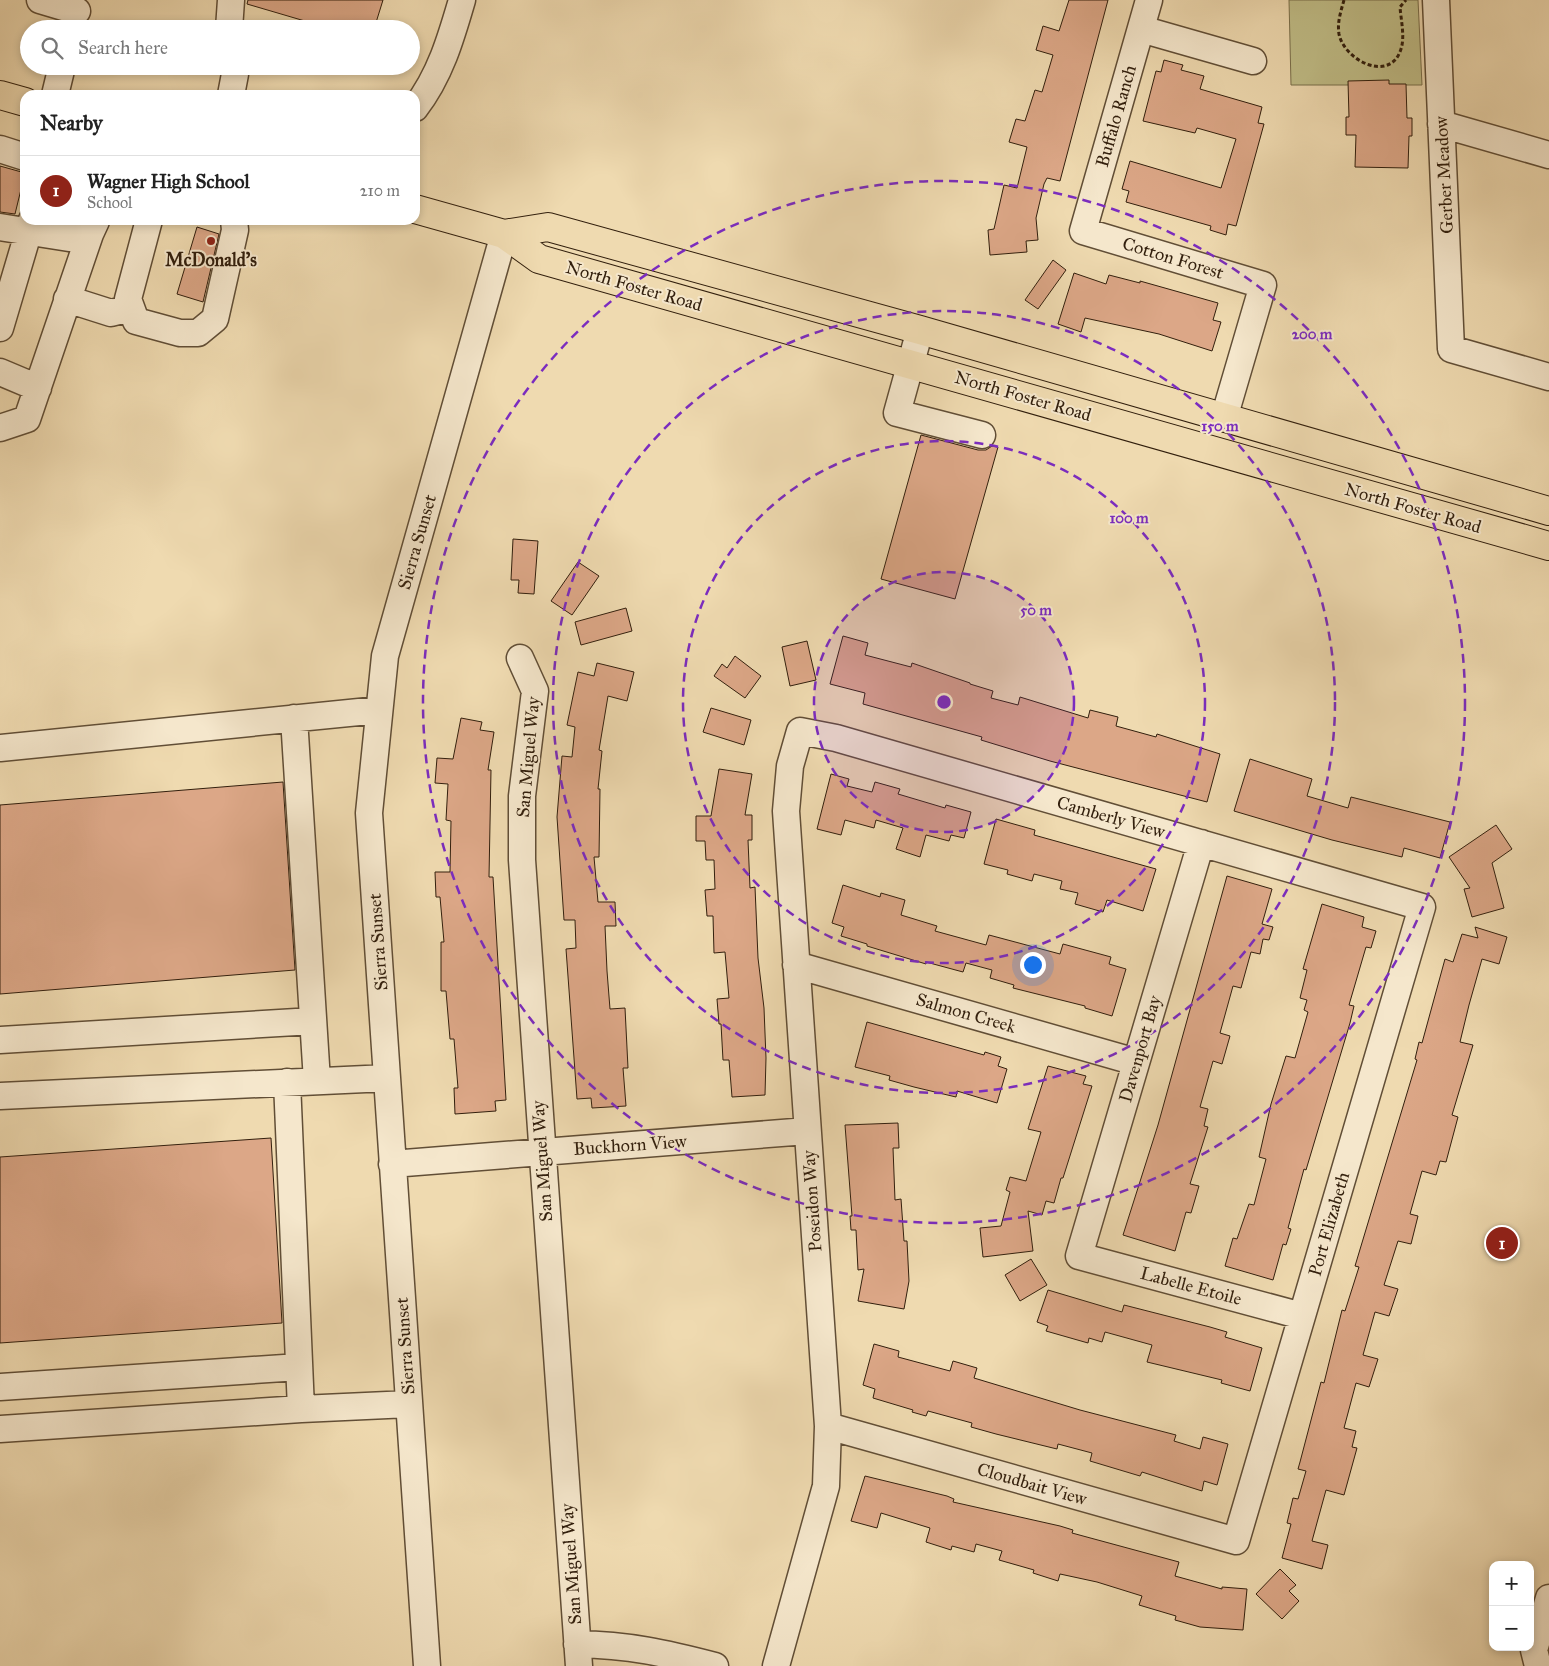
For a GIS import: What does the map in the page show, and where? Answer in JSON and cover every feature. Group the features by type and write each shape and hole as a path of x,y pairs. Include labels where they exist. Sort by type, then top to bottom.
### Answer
{"main road":[{"path":"0,95 20,101"},
{"name":"North Foster Road","path":"420,210 504,234 539,259 1549,546"},
{"name":"North Foster Road","path":"504,234 548,228 920,330 1549,512"}],"street":[{"path":"40,0 76,13"},
{"path":"230,20 231,0"},
{"path":"420,100 433,81 450,43 462,0"},
{"name":"Buffalo Ranch","path":"1083,231 1149,0"},
{"name":"Gerber Meadow","path":"1436,0 1451,349 1549,377"},
{"path":"1141,29 1253,61"},
{"path":"56,90 60,75"},
{"path":"232,90 235,75"},
{"path":"1441,124 1549,155"},
{"path":"0,149 20,155"},
{"path":"148,225 128,299 136,321 180,333 198,333 215,319 235,230 234,225"},
{"path":"0,226 31,226 69,238 93,227"},
{"path":"0,328 31,226"},
{"path":"0,428 28,419 93,227"},
{"name":"Cotton Forest","path":"1083,231 1263,285 1224,418"},
{"name":"Sierra Sunset","path":"427,1666 369,813 385,656 504,234"},
{"path":"68,299 111,313 131,308"},
{"path":"920,330 897,413 982,435"},
{"path":"0,372 38,388"},
{"name":"San Miguel Way","path":"520,658 535,691 522,796 522,841 541,1152 578,1655"},
{"path":"0,748 379,710"},
{"path":"294,718 317,1081"},
{"name":"Camberly View","path":"800,731 836,738 1422,907"},
{"name":"Poseidon Way","path":"776,1666 826,1486 828,1426 786,811 790,766 800,731"},
{"name":"Davenport Bay","path":"1080,1256 1200,843"},
{"name":"Port Elizabeth","path":"1236,1542 1422,907"},
{"name":"Salmon Creek","path":"796,965 1136,1062"},
{"path":"0,1040 313,1021"},
{"path":"0,1096 387,1078"},
{"path":"287,1082 301,1409"},
{"name":"Buckhorn View","path":"392,1164 807,1131"},
{"name":"Labelle Etoile","path":"1080,1256 1302,1316"},
{"path":"0,1387 299,1367"},
{"path":"0,1429 301,1409 409,1404"},
{"name":"Cloudbait View","path":"828,1426 1236,1542"},
{"path":"1538,1666 1534,1650 1549,1598"},
{"path":"578,1655 628,1646 661,1652 715,1666"}],"path":[{"path":"1344,0 1339,17 1340,37 1354,58 1365,64 1378,67 1393,61 1400,52 1402,44 1400,7 1406,0"}],"shaded area":[{"path":"1289,0 1418,0 1422,85 1291,85"}],"building":[{"path":"248,0 383,0 377,20 301,20 247,4"},
{"path":"1069,0 1108,0 1060,181 1047,178 1044,184 1036,218 1038,240 1026,241 1027,252 990,255 988,230 994,229 1004,185 1017,188 1027,147 1009,142 1016,119 1025,121 1035,90 1042,92 1053,55 1036,50 1043,26 1059,31"},
{"path":"1164,60 1183,65 1181,70 1204,76 1200,89 1262,107 1258,123 1264,124 1236,226 1228,224 1226,235 1210,230 1211,226 1126,202 1129,191 1122,189 1130,161 1221,188 1236,139 1197,128 1195,133 1143,121 1156,71 1161,72"},
{"path":"1389,80 1389,84 1406,84 1407,118 1412,118 1412,136 1409,136 1408,168 1355,167 1356,135 1346,135 1346,117 1349,117 1348,81"},
{"path":"0,166 20,172 20,194 15,214 0,212"},
{"path":"197,227 219,234 203,302 177,294"},
{"path":"1053,260 1066,270 1038,309 1025,300"},
{"path":"1074,273 1106,284 1109,275 1140,283 1140,281 1218,303 1213,320 1221,322 1212,351 1159,334 1085,318 1081,332 1058,324"},
{"path":"921,435 978,450 986,450 992,446 998,447 955,599 881,579"},
{"path":"513,539 538,541 534,594 518,593 519,580 511,580"},
{"path":"578,562 599,576 572,615 551,601"},
{"path":"626,608 632,631 581,645 575,622"},
{"path":"843,636 868,643 865,655 911,667 912,663 993,691 991,698 1018,705 1020,697 1088,718 1090,710 1118,717 1116,726 1156,737 1157,734 1220,754 1207,802 1050,761 981,740 982,737 863,704 865,693 830,684"},
{"path":"807,641 816,680 790,686 782,647"},
{"path":"735,656 761,676 745,698 714,676 722,664 727,668"},
{"path":"597,663 634,672 627,701 608,696 599,750 602,751 598,789 600,789 599,857 594,857 598,902 615,902 616,926 605,926 607,971 610,1009 625,1008 628,1068 623,1068 626,1106 592,1108 591,1098 577,1099 566,949 576,948 575,920 564,920 557,817 562,756 572,757 575,727 567,725 578,672 594,676"},
{"path":"711,708 751,720 744,745 703,732"},
{"path":"461,718 482,722 480,730 494,732 488,770 491,770 489,877 493,877 506,1100 495,1101 496,1111 455,1114 454,1088 458,1088 454,1039 450,1039 446,991 441,991 441,942 444,942 440,897 436,897 435,872 450,872 451,821 446,820 448,784 435,783 437,758 453,759"},
{"path":"1250,759 1312,779 1307,796 1348,808 1351,797 1450,822 1440,858 1404,848 1402,857 1332,840 1234,811"},
{"path":"719,769 752,774 745,815 752,815 752,840 748,840 750,888 755,887 758,958 764,1008 765,1095 732,1097 729,1060 723,1060 721,1024 719,1024 717,999 729,998 725,952 714,953 713,916 707,916 705,890 715,889 714,860 706,860 705,841 696,841 696,816 711,816"},
{"path":"831,774 849,779 847,786 872,792 875,782 900,789 898,794 945,808 946,805 971,812 964,838 951,835 949,841 926,835 920,857 896,849 903,828 876,820 874,828 845,820 841,835 817,829"},
{"path":"283,782 295,970 0,994 0,805"},
{"path":"996,819 1035,830 1034,835 1156,869 1143,911 1107,900 1103,912 1075,904 1078,893 1060,889 1062,881 1034,874 1032,881 1007,874 1008,870 984,864"},
{"path":"1496,825 1512,849 1492,863 1504,908 1472,917 1464,889 1470,888 1449,857"},
{"path":"1227,876 1272,889 1262,924 1273,927 1269,940 1263,939 1260,954 1251,952 1241,988 1233,986 1220,1033 1230,1036 1222,1064 1213,1061 1200,1107 1208,1109 1204,1126 1208,1127 1190,1184 1199,1186 1191,1213 1186,1212 1175,1251 1123,1235 1158,1125"},
{"path":"843,885 880,897 881,893 905,900 901,915 937,926 935,931 986,945 989,935 1060,954 1063,944 1111,957 1109,964 1126,969 1112,1016 1085,1008 1085,1006 1013,988 1014,985 990,978 992,970 966,963 963,972 926,962 926,964 841,936 844,927 832,923"},
{"path":"1322,904 1364,917 1362,927 1376,931 1371,948 1366,947 1349,1005 1354,1006 1350,1023 1306,1170 1304,1169 1288,1228 1291,1229 1286,1245 1283,1244 1273,1280 1225,1266 1233,1238 1237,1239 1249,1204 1254,1205 1266,1159 1259,1157 1271,1104 1286,1056 1295,1058 1308,1012 1304,1010 1307,1000 1300,998 1307,970 1303,969"},
{"path":"1475,927 1507,937 1499,964 1482,959 1469,1005 1460,1042 1473,1045 1452,1115 1458,1117 1446,1162 1440,1161 1436,1175 1422,1171 1410,1214 1418,1216 1411,1244 1398,1241 1384,1285 1398,1289 1389,1316 1375,1312 1363,1355 1378,1359 1369,1387 1356,1383 1344,1428 1356,1431 1352,1447 1357,1448 1344,1495 1326,1490 1312,1541 1328,1545 1322,1569 1282,1558 1291,1524 1287,1523 1293,1498 1298,1499 1306,1471 1298,1469 1321,1382 1324,1383 1342,1310 1345,1311 1359,1267 1355,1266 1417,1060 1415,1059 1419,1042 1422,1043 1445,959 1453,962 1462,934 1478,938"},
{"path":"867,1022 984,1055 985,1052 1001,1057 998,1066 1007,1069 997,1103 957,1091 956,1097 914,1087 889,1080 890,1076 855,1067"},
{"path":"1048,1066 1086,1076 1083,1084 1092,1086 1063,1178 1061,1178 1054,1203 1046,1201 1042,1215 1028,1211 1033,1251 983,1257 980,1228 1001,1226 1010,1192 1006,1190 1010,1177 1026,1181 1041,1132 1028,1129"},
{"path":"898,1123 899,1148 893,1148 895,1200 901,1199 904,1241 907,1241 909,1281 904,1309 858,1301 864,1269 858,1270 856,1230 851,1230 850,1216 852,1216 845,1125"},
{"path":"271,1138 282,1323 0,1343 0,1157"},
{"path":"1031,1259 1047,1285 1020,1301 1005,1275"},
{"path":"1048,1290 1122,1312 1124,1305 1210,1327 1227,1332 1225,1337 1262,1348 1250,1391 1221,1383 1222,1380 1147,1362 1152,1345 1105,1332 1102,1342 1089,1338 1088,1343 1046,1331 1048,1326 1037,1322"},
{"path":"874,1344 899,1351 898,1357 950,1371 953,1361 977,1368 974,1378 1080,1410 1176,1435 1174,1441 1200,1449 1203,1437 1228,1444 1217,1485 1204,1481 1202,1491 1142,1472 1140,1476 1090,1461 1092,1453 1058,1444 1057,1449 996,1434 971,1427 972,1423 928,1411 926,1416 912,1412 913,1410 873,1398 875,1389 863,1385"},
{"path":"865,1476 947,1496 954,1499 953,1502 1060,1526 1073,1530 1072,1533 1179,1562 1175,1576 1222,1589 1222,1587 1247,1589 1243,1630 1200,1627 1175,1620 1176,1616 1139,1605 1142,1596 1097,1582 1060,1574 1058,1581 1033,1573 1034,1570 999,1560 1002,1551 976,1544 974,1552 952,1546 951,1550 926,1542 930,1528 881,1513 877,1528 851,1521"},
{"path":"1280,1569 1296,1585 1289,1591 1299,1601 1282,1619 1256,1594"}],"place":[{"name":"McDonald's","path":"211,241"},
{"name":"Wagner High School","path":"1502,1243"}]}
